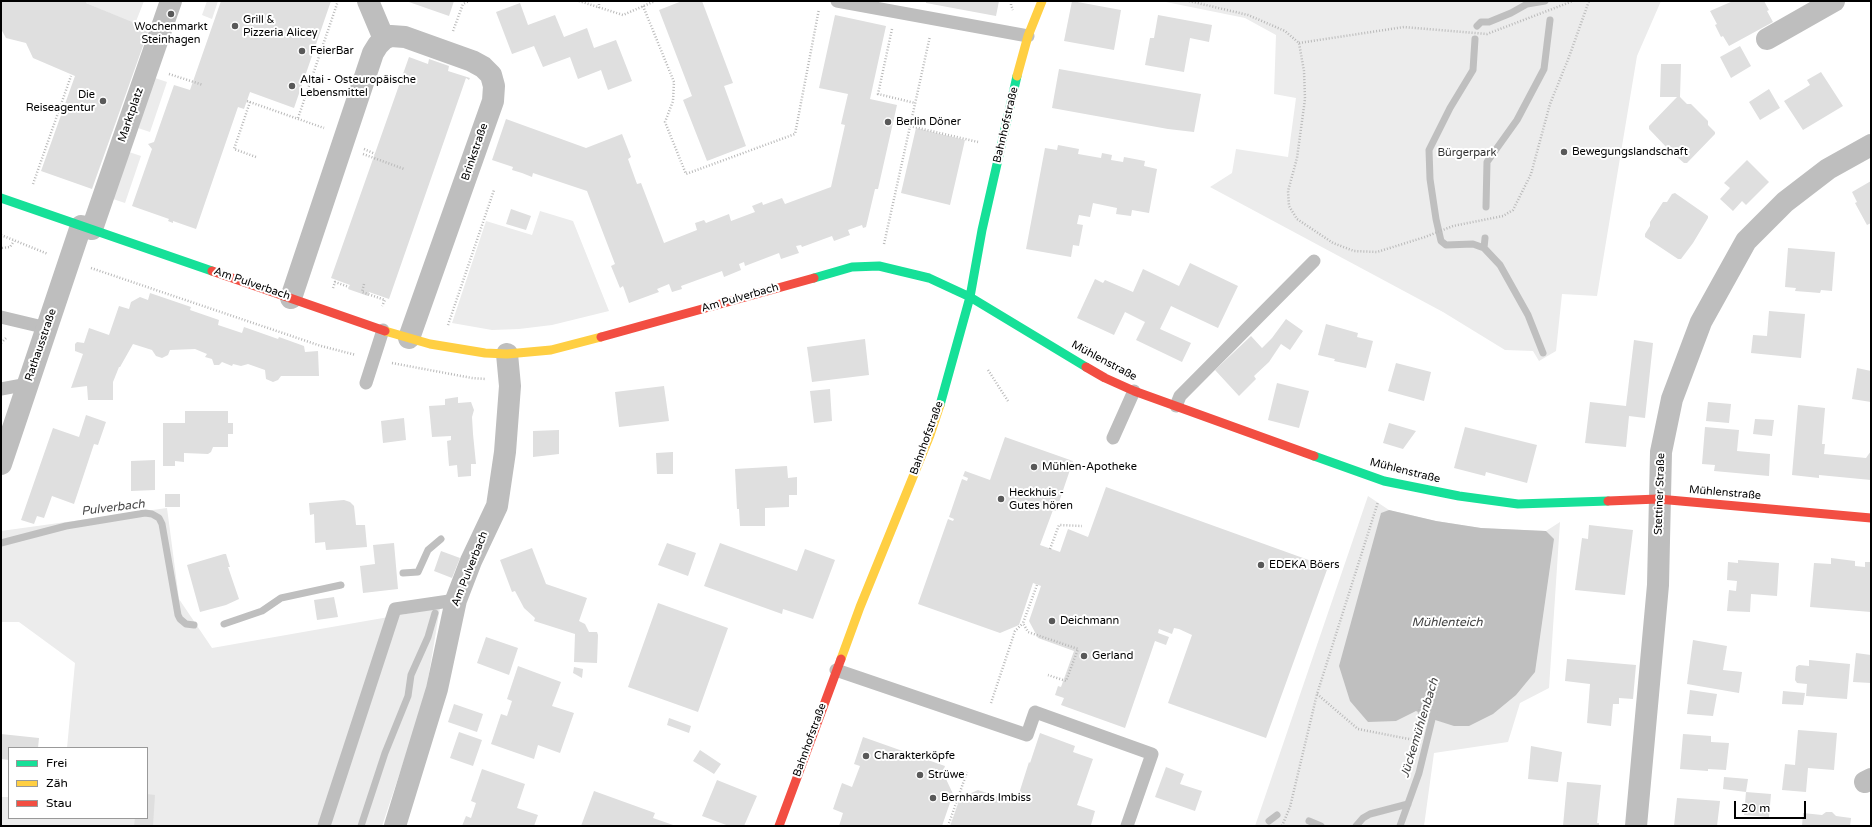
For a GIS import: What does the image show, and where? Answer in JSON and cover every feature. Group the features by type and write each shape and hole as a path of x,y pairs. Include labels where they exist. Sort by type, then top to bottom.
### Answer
{"street":[{"name":"Marktplatz","path":"86,227 171,1"},
{"path":"291,298 373,53 378,44 384,39 368,1"},
{"name":"Bahnhofstraße","path":"779,826 860,607 930,435 950,373 970,297 982,230 1000,148 1028,36 1042,1"},
{"path":"1768,39 1834,1"},
{"name":"Brinkstraße","path":"384,39 391,36 405,37 472,61 483,67 491,75 494,86 493,101 409,338"},
{"name":"Stettiner Straße","path":"1636,826 1658,585 1658,499 1660,452 1672,399 1702,322 1746,241 1785,202 1828,169 1871,145"},
{"name":"Am Pulverbach","path":"1,198 383,330 440,346 485,353 507,354 551,350 852,267 879,266 929,278 970,297"},
{"name":"Rathausstraße","path":"1,464 69,261 86,227"},
{"name":"Mühlenstraße","path":"970,297 1105,378 1134,391 1384,481 1459,496 1518,504 1658,499 1871,518"},
{"name":"Am Pulverbach","path":"394,826 437,689 456,600 471,561 496,506 505,452 509,400 510,386 507,354"}],"lane":[{"path":"837,1 1028,36"},
{"path":"1176,406 1180,396 1314,261"},
{"path":"1,317 47,328"},
{"path":"366,383 383,330"},
{"path":"1,389 28,384"},
{"path":"1113,438 1134,391"},
{"path":"324,826 395,609 456,600"},
{"path":"836,670 1027,735 1035,712 1152,754 1127,826"}],"path":[{"path":"298,118 338,1"},
{"path":"446,52 463,4 469,1"},
{"path":"579,1 623,15 655,1"},
{"path":"599,1 599,8"},
{"path":"643,6 674,82 673,101 665,122 686,174 795,134 821,1"},
{"path":"1189,1 1248,15 1285,31 1299,43 1304,71 1305,99 1297,158 1288,191 1289,206 1297,219 1333,243 1354,251 1377,252 1425,237 1453,226 1503,216 1513,210 1531,174 1550,104 1570,57 1589,1"},
{"path":"1299,43 1404,27 1488,34 1573,1"},
{"path":"895,12 878,94 915,103"},
{"path":"879,266 934,19"},
{"path":"24,207 71,76"},
{"path":"193,82 203,85"},
{"path":"247,101 345,135"},
{"path":"250,102 234,149 256,157"},
{"path":"910,126 1000,148"},
{"path":"363,149 375,154"},
{"path":"361,153 404,169"},
{"path":"440,346 494,190"},
{"path":"1,235 27,246"},
{"path":"2,248 10,247 14,241"},
{"path":"69,261 321,346 374,359 472,378 485,379 507,354"},
{"path":"337,283 349,287"},
{"path":"364,284 362,292 382,298"},
{"path":"988,370 1008,401"},
{"path":"1282,826 1290,807 1316,694 1384,481"},
{"path":"1050,549 1058,525 1082,526"},
{"path":"985,720 1015,632 1023,623 1037,584"},
{"path":"1023,623 1028,632 1078,649 1066,681 1048,674"},
{"path":"1316,694 1358,729 1414,740 1420,707"},
{"path":"948,826 967,772"}],"green space":[{"path":"87,1 144,1 135,24 86,3"},
{"path":"207,1 218,1 212,19 202,15"},
{"name":"Bürgerpark","path":"1161,1 1661,1 1637,56 1597,296 1562,294 1556,351 1539,361 1533,351 1505,350 1443,312 1210,187 1232,173 1236,149 1288,157 1296,98 1274,94 1276,35 1245,18"},
{"path":"155,78 167,82 150,132 138,128"},
{"path":"129,152 141,156 125,203 113,199"},
{"path":"540,211 573,221 609,311 552,325 519,329 492,330 452,323 486,221 532,235"},
{"path":"1368,496 1389,510 1436,521 1481,528 1546,531 1560,522 1549,688 1520,703 1508,742 1434,753 1424,826 1255,826"},
{"path":"167,508 179,599 212,648 440,608 425,697 382,826 1,826 1,797 8,797 8,819 148,819 148,747 67,747 75,663 19,622 1,622 1,531"}],"water":[{"name":"Mühlenteich","path":"1389,510 1436,521 1481,528 1546,531 1554,539 1535,672 1516,695 1493,714 1469,726 1454,726 1432,719 1416,711 1396,721 1368,722 1350,701 1339,666 1381,513"}],"building":[{"path":"1,1 87,1 86,3 149,29 92,189 41,171 75,76 33,58 26,43 6,38 1,29"},
{"path":"221,1 331,1 294,108 250,92 244,109 238,107 196,229 173,221 173,223 168,221 169,219 132,206 152,149 148,144 154,142 174,85 190,90"},
{"path":"406,1 454,1 449,16"},
{"path":"682,1 702,1 733,83 724,86 746,146 707,161 683,100 692,96 659,10"},
{"path":"926,1 999,1 996,16 926,3"},
{"path":"1072,1 1121,10 1114,50 1064,41"},
{"path":"1733,1 1764,1 1773,22 1729,46 1723,36 1721,37 1715,25 1717,24 1710,11"},
{"path":"520,3 528,25 555,15 564,37 587,28 594,48 616,40 632,81 608,90 601,70 578,79 570,57 543,67 534,46 512,54 496,12"},
{"path":"835,15 886,26 870,99 897,105 878,189 875,189 866,227 863,228 862,225 848,230 850,235 834,241 832,236 802,247 801,245 796,246 799,253 781,259 779,253 745,266 744,262 739,264 741,270 724,277 722,271 681,286 682,289 672,292 669,284 657,289 659,292 629,303 623,286 620,288 611,266 615,264 587,191 533,173 532,177 512,170 513,167 492,160 506,119 586,148 622,134 631,157 628,159 637,184 641,183 664,243 697,230 695,223 704,220 706,223 729,214 731,221 755,212 752,206 762,202 763,205 782,198 785,204 831,187 845,125 841,124 848,94 819,88"},
{"path":"1158,15 1212,25 1209,42 1190,38 1184,72 1145,65 1150,38 1154,38"},
{"path":"1740,46 1751,66 1731,78 1720,57"},
{"path":"409,57 428,64 429,59 449,66 448,71 470,78 469,80 466,78 389,299 369,292 368,296 348,289 350,285 331,278"},
{"path":"1661,64 1681,64 1680,97 1687,104 1691,104 1708,121 1708,125 1715,132 1715,134 1687,163 1684,163 1669,150 1649,129 1649,126 1677,97 1660,97"},
{"path":"1059,69 1201,94 1194,132 1168,129 1052,108"},
{"path":"1821,72 1843,106 1803,130 1784,101 1810,85 1807,80"},
{"path":"1769,89 1780,108 1760,120 1749,102"},
{"path":"916,128 965,140 950,205 901,193"},
{"path":"1058,145 1079,149 1078,154 1101,158 1102,153 1112,155 1111,160 1123,162 1124,157 1145,161 1144,166 1157,169 1149,213 1132,210 1131,216 1116,214 1117,208 1093,203 1090,217 1079,215 1077,224 1083,225 1079,246 1073,245 1071,257 1026,249 1045,148 1057,150"},
{"path":"1747,160 1769,182 1746,205 1742,201 1733,211 1720,199 1730,188 1724,183"},
{"path":"1871,181 1871,223 1867,225 1855,203 1857,202 1852,192"},
{"path":"1675,193 1708,216 1693,243 1681,259 1678,259 1645,237 1645,234 1650,226 1650,222 1663,202 1667,202 1672,194"},
{"path":"511,209 531,216 526,230 506,224"},
{"path":"1788,248 1835,252 1832,291 1821,290 1820,293 1795,291 1796,288 1785,287"},
{"path":"1190,263 1238,286 1218,328 1171,306 1160,329 1191,343 1182,362 1136,340 1145,322 1125,312 1114,335 1077,318 1095,279 1103,283 1105,280 1133,292 1143,269 1179,286"},
{"path":"150,293 191,307 190,310 219,320 218,325 242,333 244,327 304,346 305,352 318,351 319,376 281,376 278,380 273,382 266,379 265,370 248,364 241,366 233,364 232,366 222,362 219,365 214,365 212,359 205,357 207,354 195,349 170,350 168,355 162,358 156,356 152,350 133,344 119,367 113,382 113,400 88,400 87,386 71,388 83,354 75,351 75,344 77,342 84,343 89,328 109,335 119,306 129,309 131,302 140,297 148,300"},
{"path":"1769,311 1805,314 1801,358 1751,353 1753,335 1767,336"},
{"path":"1286,319 1303,331 1290,350 1281,344 1269,362 1254,376 1256,379 1239,396 1215,370 1251,336 1262,348 1272,338"},
{"path":"1326,324 1358,333 1357,337 1373,341 1366,368 1334,361 1335,359 1318,355"},
{"path":"865,339 869,375 812,382 807,347"},
{"path":"1634,340 1653,343 1645,418 1629,416 1626,447 1585,443 1590,402 1626,406"},
{"path":"1396,363 1431,372 1424,401 1388,391"},
{"path":"1857,368 1871,371 1871,402 1852,399"},
{"path":"1277,383 1309,391 1299,428 1268,420"},
{"path":"664,386 669,421 619,427 615,392"},
{"path":"830,389 832,421 814,423 810,391"},
{"path":"458,397 458,403 471,402 474,410 472,417 476,464 471,464 471,476 458,477 457,465 449,466 447,441 451,440 451,436 432,437 429,406 445,405 445,399"},
{"path":"1708,402 1731,404 1729,423 1706,421"},
{"path":"1798,405 1825,408 1822,444 1825,444 1824,454 1866,458 1871,451 1871,480 1819,475 1819,478 1792,475"},
{"path":"185,411 228,411 228,423 233,423 233,434 228,434 228,447 213,447 211,452 208,454 184,453 184,462 175,461 175,466 163,466 163,423 185,423"},
{"path":"86,415 106,422 98,445 94,444 74,504 52,496 44,518 37,516 34,524 21,520 53,428 79,437"},
{"path":"404,418 406,440 383,443 381,421"},
{"path":"1755,419 1774,420 1772,436 1753,434"},
{"path":"1389,423 1416,431 1403,449 1383,443"},
{"path":"1465,427 1537,445 1527,483 1486,472 1485,476 1454,468"},
{"path":"1705,427 1739,430 1737,451 1770,454 1769,476 1714,471 1715,465 1702,464"},
{"path":"559,430 559,454 533,457 533,431"},
{"path":"1005,437 1073,461 1056,511 1053,510 1040,545 1060,552 1068,529 1088,537 1106,487 1328,567 1266,738 1168,703 1192,635 1179,629 1174,628 1172,634 1159,629 1158,633 1169,637 1166,645 1155,641 1125,728 1061,705 1064,698 1055,695 1058,686 1061,687 1074,651 1038,638 1029,621 1041,586 1033,583 1019,625 1000,633 918,604 948,519 953,521 954,519 949,517 962,479 967,481 968,478 963,476 965,471 990,480"},
{"path":"673,452 673,474 657,474 656,453"},
{"path":"155,460 155,490 131,491 131,461"},
{"path":"787,466 788,478 797,477 797,495 789,495 789,507 765,508 765,526 740,526 739,509 737,509 735,469"},
{"path":"165,494 180,494 180,507 165,507"},
{"path":"344,500 350,502 354,506 356,525 365,525 367,547 326,550 325,542 315,543 314,514 310,515 309,503"},
{"path":"1589,525 1633,530 1625,595 1575,590 1582,538 1588,539"},
{"path":"394,543 398,589 363,593 360,566 375,564 373,545"},
{"path":"667,543 696,553 688,576 658,565"},
{"path":"720,543 797,571 805,549 835,560 813,619 783,609 782,614 704,586"},
{"path":"532,548 546,584 587,598 579,621 585,624 589,632 597,632 597,663 574,662 575,634 534,621 535,618 524,608 515,591 512,592 500,560"},
{"path":"441,551 460,558 452,578 434,571"},
{"path":"226,554 230,567 228,567 239,599 226,605 200,612 187,565"},
{"path":"1831,558 1855,561 1855,566 1865,567 1865,562 1871,562 1871,612 1810,607 1814,563 1831,564"},
{"path":"1738,560 1779,563 1777,596 1751,594 1750,612 1727,611 1729,590 1736,591 1737,581 1727,580 1728,562 1738,563"},
{"path":"334,597 338,617 317,620 314,600"},
{"path":"658,603 728,628 698,712 628,687"},
{"path":"486,637 518,648 509,675 477,663"},
{"path":"1693,640 1727,646 1723,670 1742,672 1739,693 1687,684"},
{"path":"1856,653 1871,655 1871,683 1853,682"},
{"path":"1567,659 1636,665 1633,699 1619,698 1619,704 1613,704 1611,726 1587,723 1590,684 1565,681"},
{"path":"1809,660 1850,664 1847,699 1806,696 1807,684 1797,683 1795,680 1796,667 1799,665 1809,666"},
{"path":"518,666 561,682 552,706 574,713 560,753 538,745 534,759 491,744 501,714 507,716 512,701 507,699"},
{"path":"574,667 583,669 582,678 573,673"},
{"path":"1690,690 1717,694 1713,716 1687,714"},
{"path":"1783,691 1805,693 1803,705 1782,704"},
{"path":"454,704 483,714 477,732 448,722"},
{"path":"669,718 691,726 689,733 667,725"},
{"path":"1798,730 1837,733 1834,770 1808,768 1806,792 1782,790 1785,764 1795,765"},
{"path":"459,732 482,740 473,766 450,758"},
{"path":"1040,733 1075,746 1073,752 1093,759 1077,805 1095,811 1091,825 950,826 960,798 978,790 1016,803"},
{"path":"1,734 39,738 38,747 8,747 8,760 1,759"},
{"path":"1683,734 1711,736 1711,742 1729,743 1726,770 1708,769 1708,771 1680,769"},
{"path":"863,737 945,766 941,777 946,779 953,794 942,826 839,826 843,813 833,809 842,783 852,787 860,766 854,764"},
{"path":"1531,746 1562,752 1558,782 1528,779"},
{"path":"700,750 721,764 714,774 693,761"},
{"path":"1166,767 1184,774 1180,784 1202,791 1195,811 1155,797"},
{"path":"482,769 525,784 517,808 538,815 534,826 462,826 466,816 471,818 476,803 471,801"},
{"path":"1724,777 1748,779 1746,792 1723,789"},
{"path":"717,780 757,796 744,826 729,826 702,816"},
{"path":"1567,782 1601,785 1597,823 1599,823 1599,826 1563,826"},
{"path":"594,791 655,813 653,818 676,826 581,826"},
{"path":"1746,792 1771,794 1769,817 1744,815"},
{"path":"148,794 155,795 153,826 134,826 135,819 148,819"},
{"path":"1677,798 1720,801 1717,826 1674,826"},
{"path":"1826,812 1832,812 1836,816 1851,818 1850,826 1802,826 1803,813 1822,815"}],"waterway":[{"name":"Jückemühlenbach","path":"1477,26 1481,22 1489,22 1511,13 1527,4 1545,1"},
{"name":"Jückemühlenbach","path":"1486,207 1487,162 1517,120 1544,69 1550,20"},
{"name":"Jückemühlenbach","path":"1475,39 1473,70 1450,108 1429,150 1430,179 1436,219 1441,241 1446,245 1473,244 1484,248 1500,265 1528,315 1543,353"},
{"name":"Jückemühlenbach","path":"1484,248 1485,238"},
{"name":"Pulverbach","path":"1,543 66,526 145,513 152,514 159,518 162,524 178,615 186,624 194,625"},
{"name":"Pulverbach","path":"403,573 418,572 428,550 441,539"},
{"name":"Pulverbach","path":"224,624 262,611 281,598 341,585"},
{"path":"361,826 385,753 408,696 411,675 428,637 435,613"},
{"name":"Jückemühlenbach","path":"1400,826 1419,773 1434,711"},
{"path":"1356,826 1363,818 1370,814 1408,804"},
{"path":"1269,821 1277,815"},
{"path":"1309,821 1321,826"}],"traffic: fast":[{"path":"940,405 970,297 982,230 1017,76"},
{"path":"1,198 212,271"},
{"path":"814,278 852,267 879,266 929,278 970,297 1086,367"},
{"path":"1314,456 1384,481 1459,496 1518,504 1608,501"}],"traffic: slow":[{"path":"1017,76 1028,36 1042,1"},
{"path":"385,331 430,344 485,353 507,354 551,350 601,337"},
{"path":"841,659 860,607 930,435 940,405"}],"traffic: jam":[{"path":"212,271 385,331"},
{"path":"601,337 814,278"},
{"path":"1086,367 1105,378 1134,391 1314,456"},
{"path":"1608,501 1658,499 1871,518"},
{"path":"779,826 841,659"}],"place":[{"name":"Wochenmarkt Steinhagen","path":"171,14"},
{"name":"Grill & Pizzeria Alicey","path":"235,26"},
{"name":"FeierBar","path":"302,51"},
{"name":"Altai - Osteuropäische Lebensmittel","path":"292,86"},
{"name":"Die Reiseagentur","path":"103,101"},
{"name":"Berlin Döner","path":"888,122"},
{"name":"Bewegungslandschaft","path":"1564,152"},
{"name":"Mühlen-Apotheke","path":"1034,467"},
{"name":"Heckhuis - Gutes hören","path":"1001,499"},
{"name":"EDEKA Böers","path":"1261,565"},
{"name":"Deichmann","path":"1052,621"},
{"name":"Gerland","path":"1084,656"},
{"name":"Charakterköpfe","path":"866,756"},
{"name":"Strüwe","path":"920,775"},
{"name":"Bernhards Imbiss","path":"933,798"}]}
